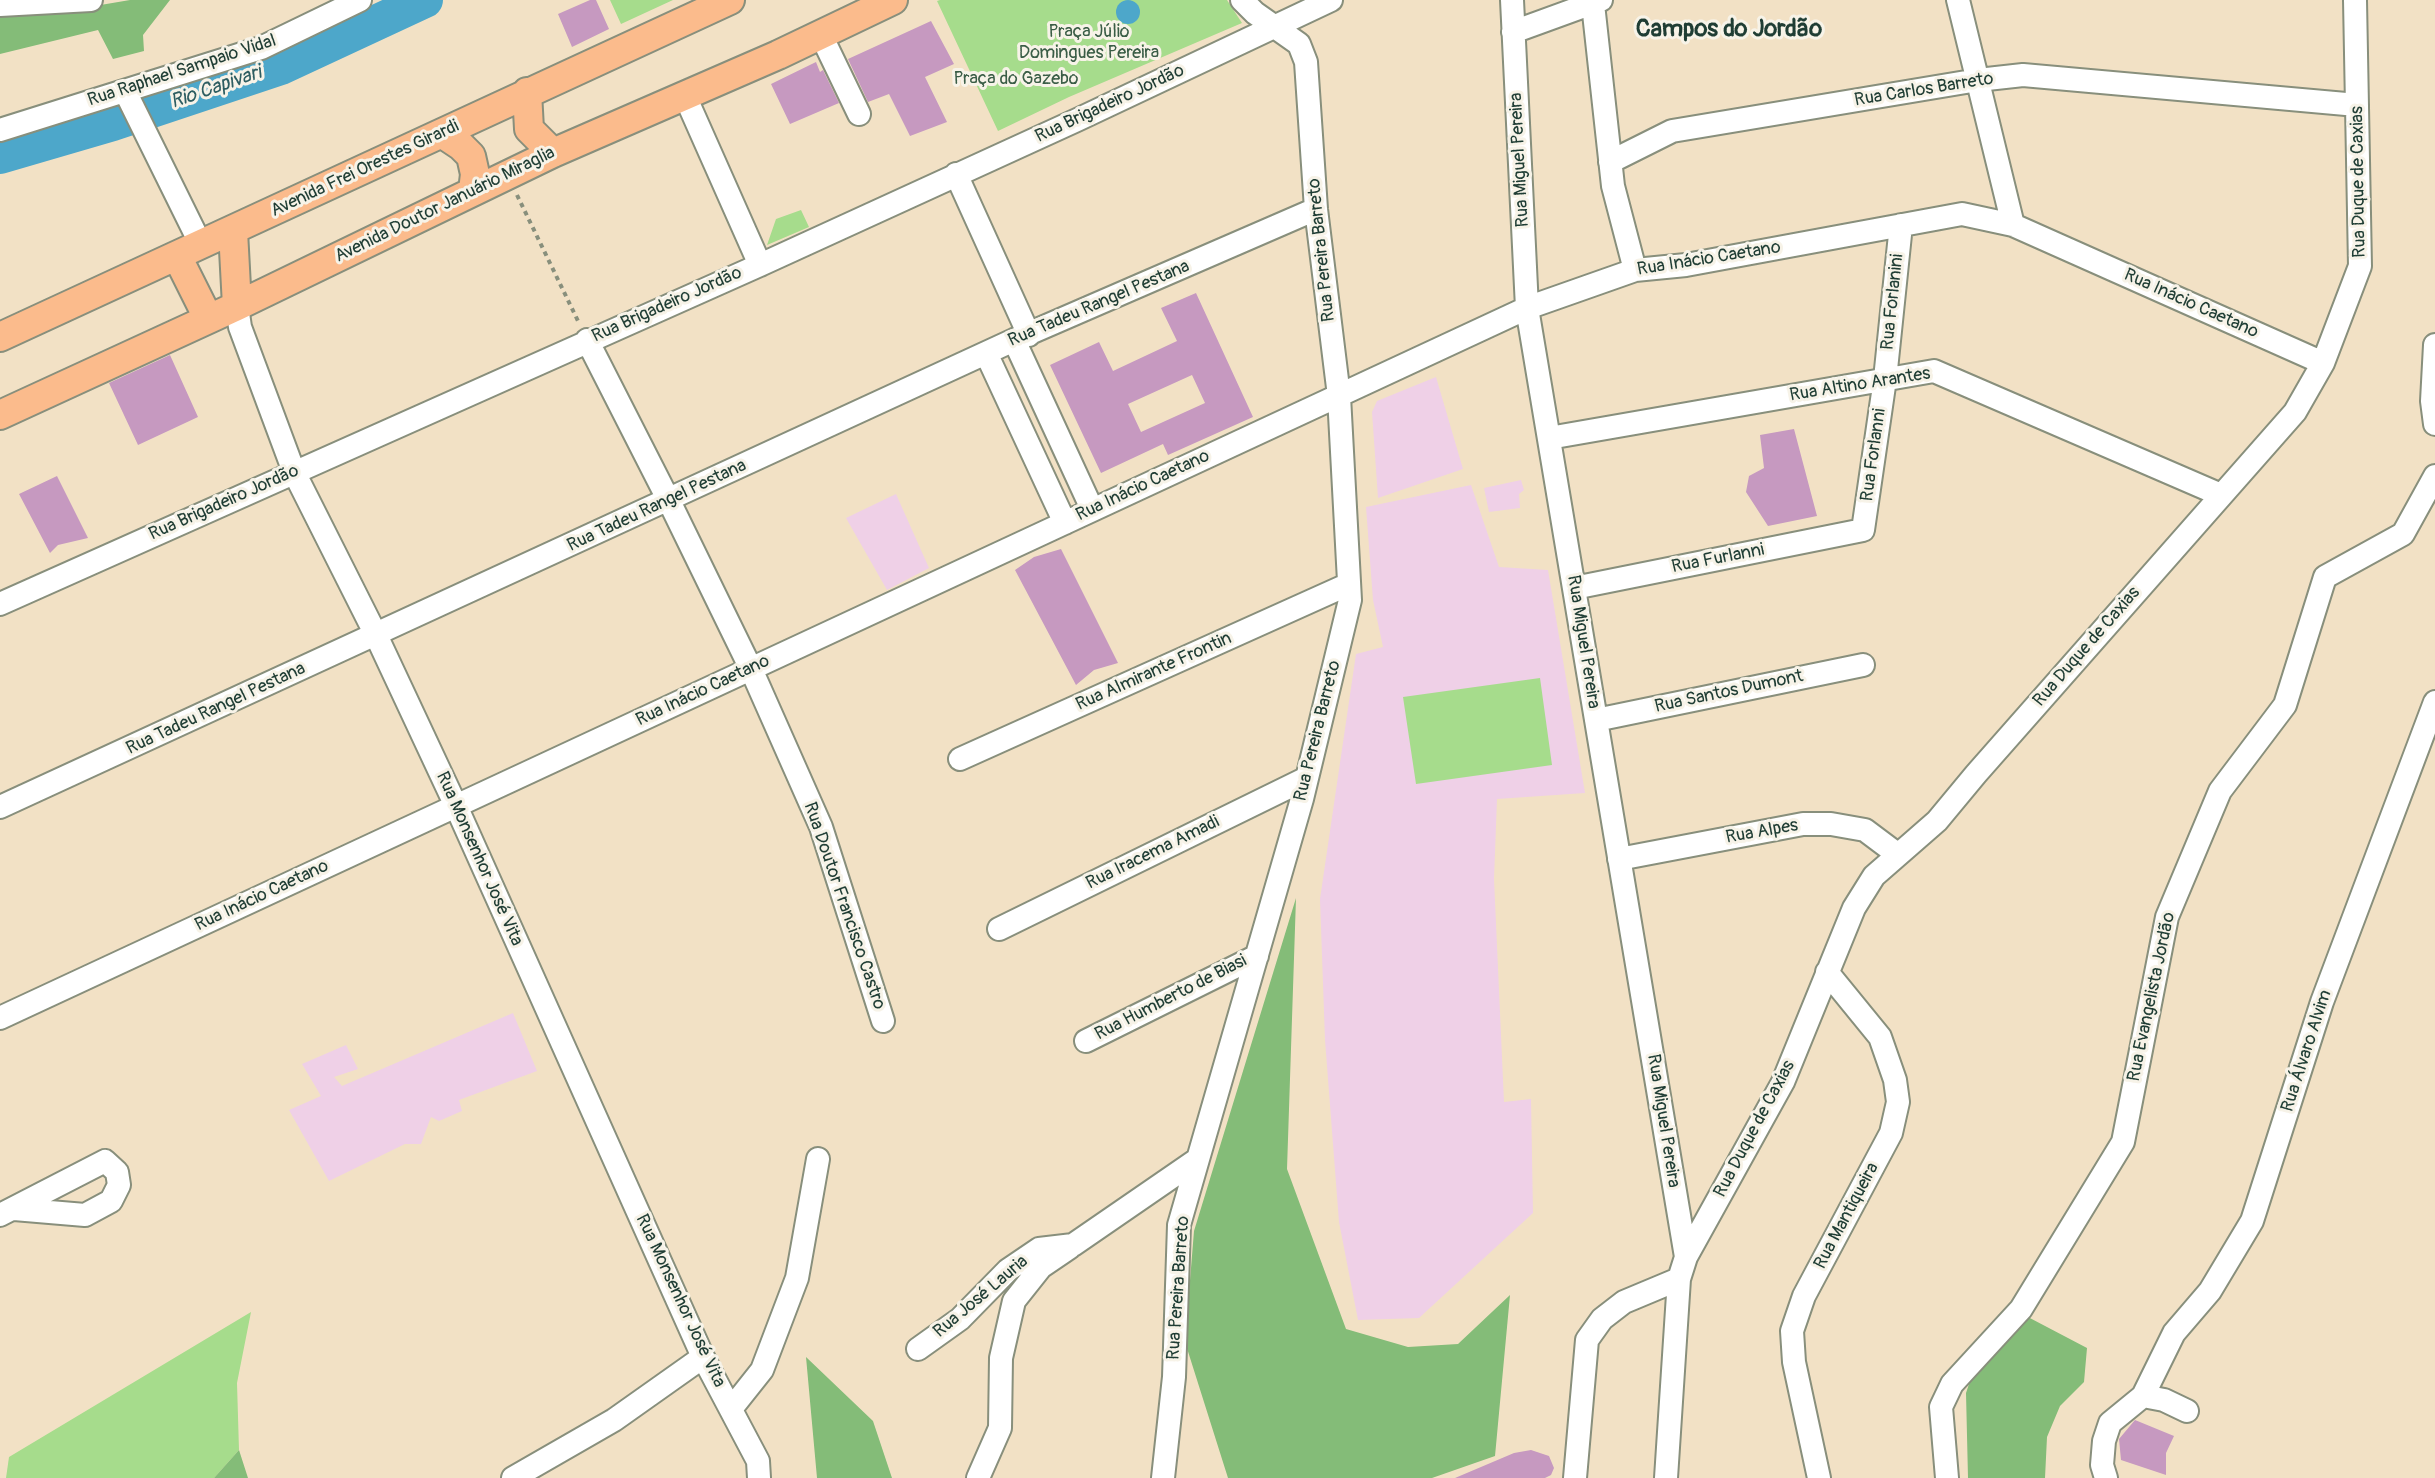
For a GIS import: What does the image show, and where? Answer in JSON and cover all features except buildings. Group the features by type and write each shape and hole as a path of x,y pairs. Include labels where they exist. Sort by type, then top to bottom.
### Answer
{"main road":[{"name":"Avenida Frei Orestes Girardi","path":"0,337 730,0"},
{"name":"Avenida Doutor Januário Miraglia","path":"0,416 237,306 553,153 821,35 893,0"},
{"path":"527,92 529,129 553,153"},
{"path":"443,134 471,156 475,174 473,192"},
{"path":"233,231 237,306"},
{"path":"189,250 208,318"}],"street":[{"path":"0,5 91,0"},
{"name":"Rua Raphael Sampaio Vidal","path":"0,130 127,93 261,48 360,0"},
{"name":"Rua Pereira Barreto","path":"1163,1478 1174,1377 1179,1225 1307,778 1350,600 1339,396 1316,209 1306,62 1299,44 1255,13 1242,0"},
{"name":"Rua Brigadeiro Jordão","path":"0,604 587,340 760,265 1331,0"},
{"name":"Rua Miguel Pereira","path":"1512,0 1527,308 1686,1257 1679,1279"},
{"path":"1958,0 2013,225"},
{"name":"Rua Duque de Caxias","path":"1686,1257 1783,1082 1827,972 1859,900 1874,876 1937,821 2295,412 2323,363 2360,266 2355,0"},
{"path":"1513,32 1597,2 1613,186 1635,270"},
{"path":"821,35 859,114"},
{"name":"Rua Carlos Barreto","path":"1610,162 1672,131 1978,80 2023,75 2357,105"},
{"path":"127,93 152,144 189,250"},
{"path":"685,96 760,265"},
{"path":"956,174 1092,509"},
{"name":"Rua Tadeu Rangel Pestana","path":"0,807 669,501 986,353 1316,209"},
{"name":"Rua Inácio Caetano","path":"0,1018 1527,308 1635,270 1686,265 1962,214 2013,225 2323,363"},
{"name":"Rua Forlanini","path":"1885,379 1901,225"},
{"name":"Rua Monsenhor José Vita","path":"237,306 240,327 294,472 376,635 456,806 704,1357 758,1461 759,1478"},
{"name":"Rua Doutor Francisco Castro","path":"587,340 751,669 821,827 883,1022"},
{"path":"2435,345 2432,401 2435,424"},
{"path":"986,353 1065,523"},
{"name":"Rua Altino Arantes","path":"1549,438 1934,370 2221,495"},
{"name":"Rua Forlanni","path":"1863,530 1885,379"},
{"name":"Rua Evangelista Jordão","path":"1947,1478 1941,1407 1952,1384 2021,1309 2122,1142 2167,918 2220,791 2284,705 2325,578 2403,534 2435,476"},
{"name":"Rua Furlanni","path":"1574,588 1863,530"},
{"name":"Rua Almirante Frontin","path":"960,759 1349,584"},
{"name":"Rua Santos Dumont","path":"1596,720 1863,665"},
{"name":"Rua Álvaro Alvim","path":"2147,1390 2174,1333 2210,1291 2252,1221 2322,1002 2435,702"},
{"name":"Rua Iracema Amadi","path":"999,929 1307,778"},
{"name":"Rua Alpes","path":"1619,859 1803,824 1831,824 1865,830 1897,854"},
{"name":"Rua Humberto de Biasi","path":"1086,1041 1257,956"},
{"name":"Rua Mantiqueira","path":"1819,1478 1794,1362 1792,1331 1804,1296 1891,1133 1898,1102 1895,1080 1880,1037 1827,972"},
{"name":"Rua Monsenhor José Vita","path":"731,1409 762,1370 797,1278 818,1159"},
{"name":"Rua José Lauria","path":"918,1348 960,1319 1008,1270 1039,1249 1073,1245 1198,1159"},
{"path":"978,1478 1000,1428 1001,1358 1014,1301 1041,1267 1073,1245"},
{"path":"1575,1478 1587,1340 1602,1319 1624,1302 1679,1279 1666,1478"},
{"path":"513,1478 614,1420 704,1357"},
{"path":"2106,1478 2102,1465 2104,1441 2110,1423 2147,1390 2187,1411"}],"path":[{"path":"507,176 587,340"}],"shaded area":[{"path":"1436,377 1463,469 1378,498 1372,412 1377,401"},
{"path":"1521,480 1524,490 1519,494 1520,508 1489,512 1484,488"},
{"path":"1471,485 1499,567 1548,570 1585,793 1497,799 1494,879 1504,1102 1531,1099 1533,1213 1419,1318 1358,1320 1339,1222 1325,1040 1320,899 1356,654 1383,647 1373,600 1366,507"},
{"path":"896,494 929,568 887,590 846,518"},
{"path":"513,1013 537,1071 459,1100 462,1111 439,1121 431,1117 421,1144 405,1144 329,1181 289,1110 321,1096 302,1064 346,1045 358,1069 334,1077 342,1086"}],"green space":[{"path":"130,0 170,0 143,35 144,51 113,59 98,30 0,54 0,12 77,9"},
{"path":"610,0 673,0 621,24"},
{"path":"1227,0 1242,23 1069,97 998,131 937,1"},
{"path":"801,210 809,227 767,245 776,219"},
{"path":"1540,678 1552,765 1416,784 1403,697"},
{"path":"1296,898 1287,1169 1346,1329 1408,1347 1458,1344 1510,1295 1495,1456 1432,1478 1228,1478 1185,1342 1194,1231"},
{"path":"251,1312 237,1383 239,1450 214,1478 6,1478 9,1457"},
{"path":"2026,1316 2087,1348 2084,1382 2060,1406 2047,1437 2045,1478 1968,1478 1966,1393 1976,1363"},
{"path":"806,1357 873,1421 892,1478 817,1478"},
{"path":"239,1450 248,1478 214,1478"}],"water":[{"path":"1123,0 1133,0 1140,7 1140,17 1133,24 1123,24 1116,17 1116,7"}],"waterway":[{"name":"Rio Capivari","path":"0,156 113,123 281,67 425,0"}],"district":[{"name":"Campos do Jordão","path":"1729,30"}],"park label":[{"name":"Praça Júlio Domingues Pereira","path":"1089,42"},
{"name":"Praça do Gazebo","path":"1016,79"}]}
